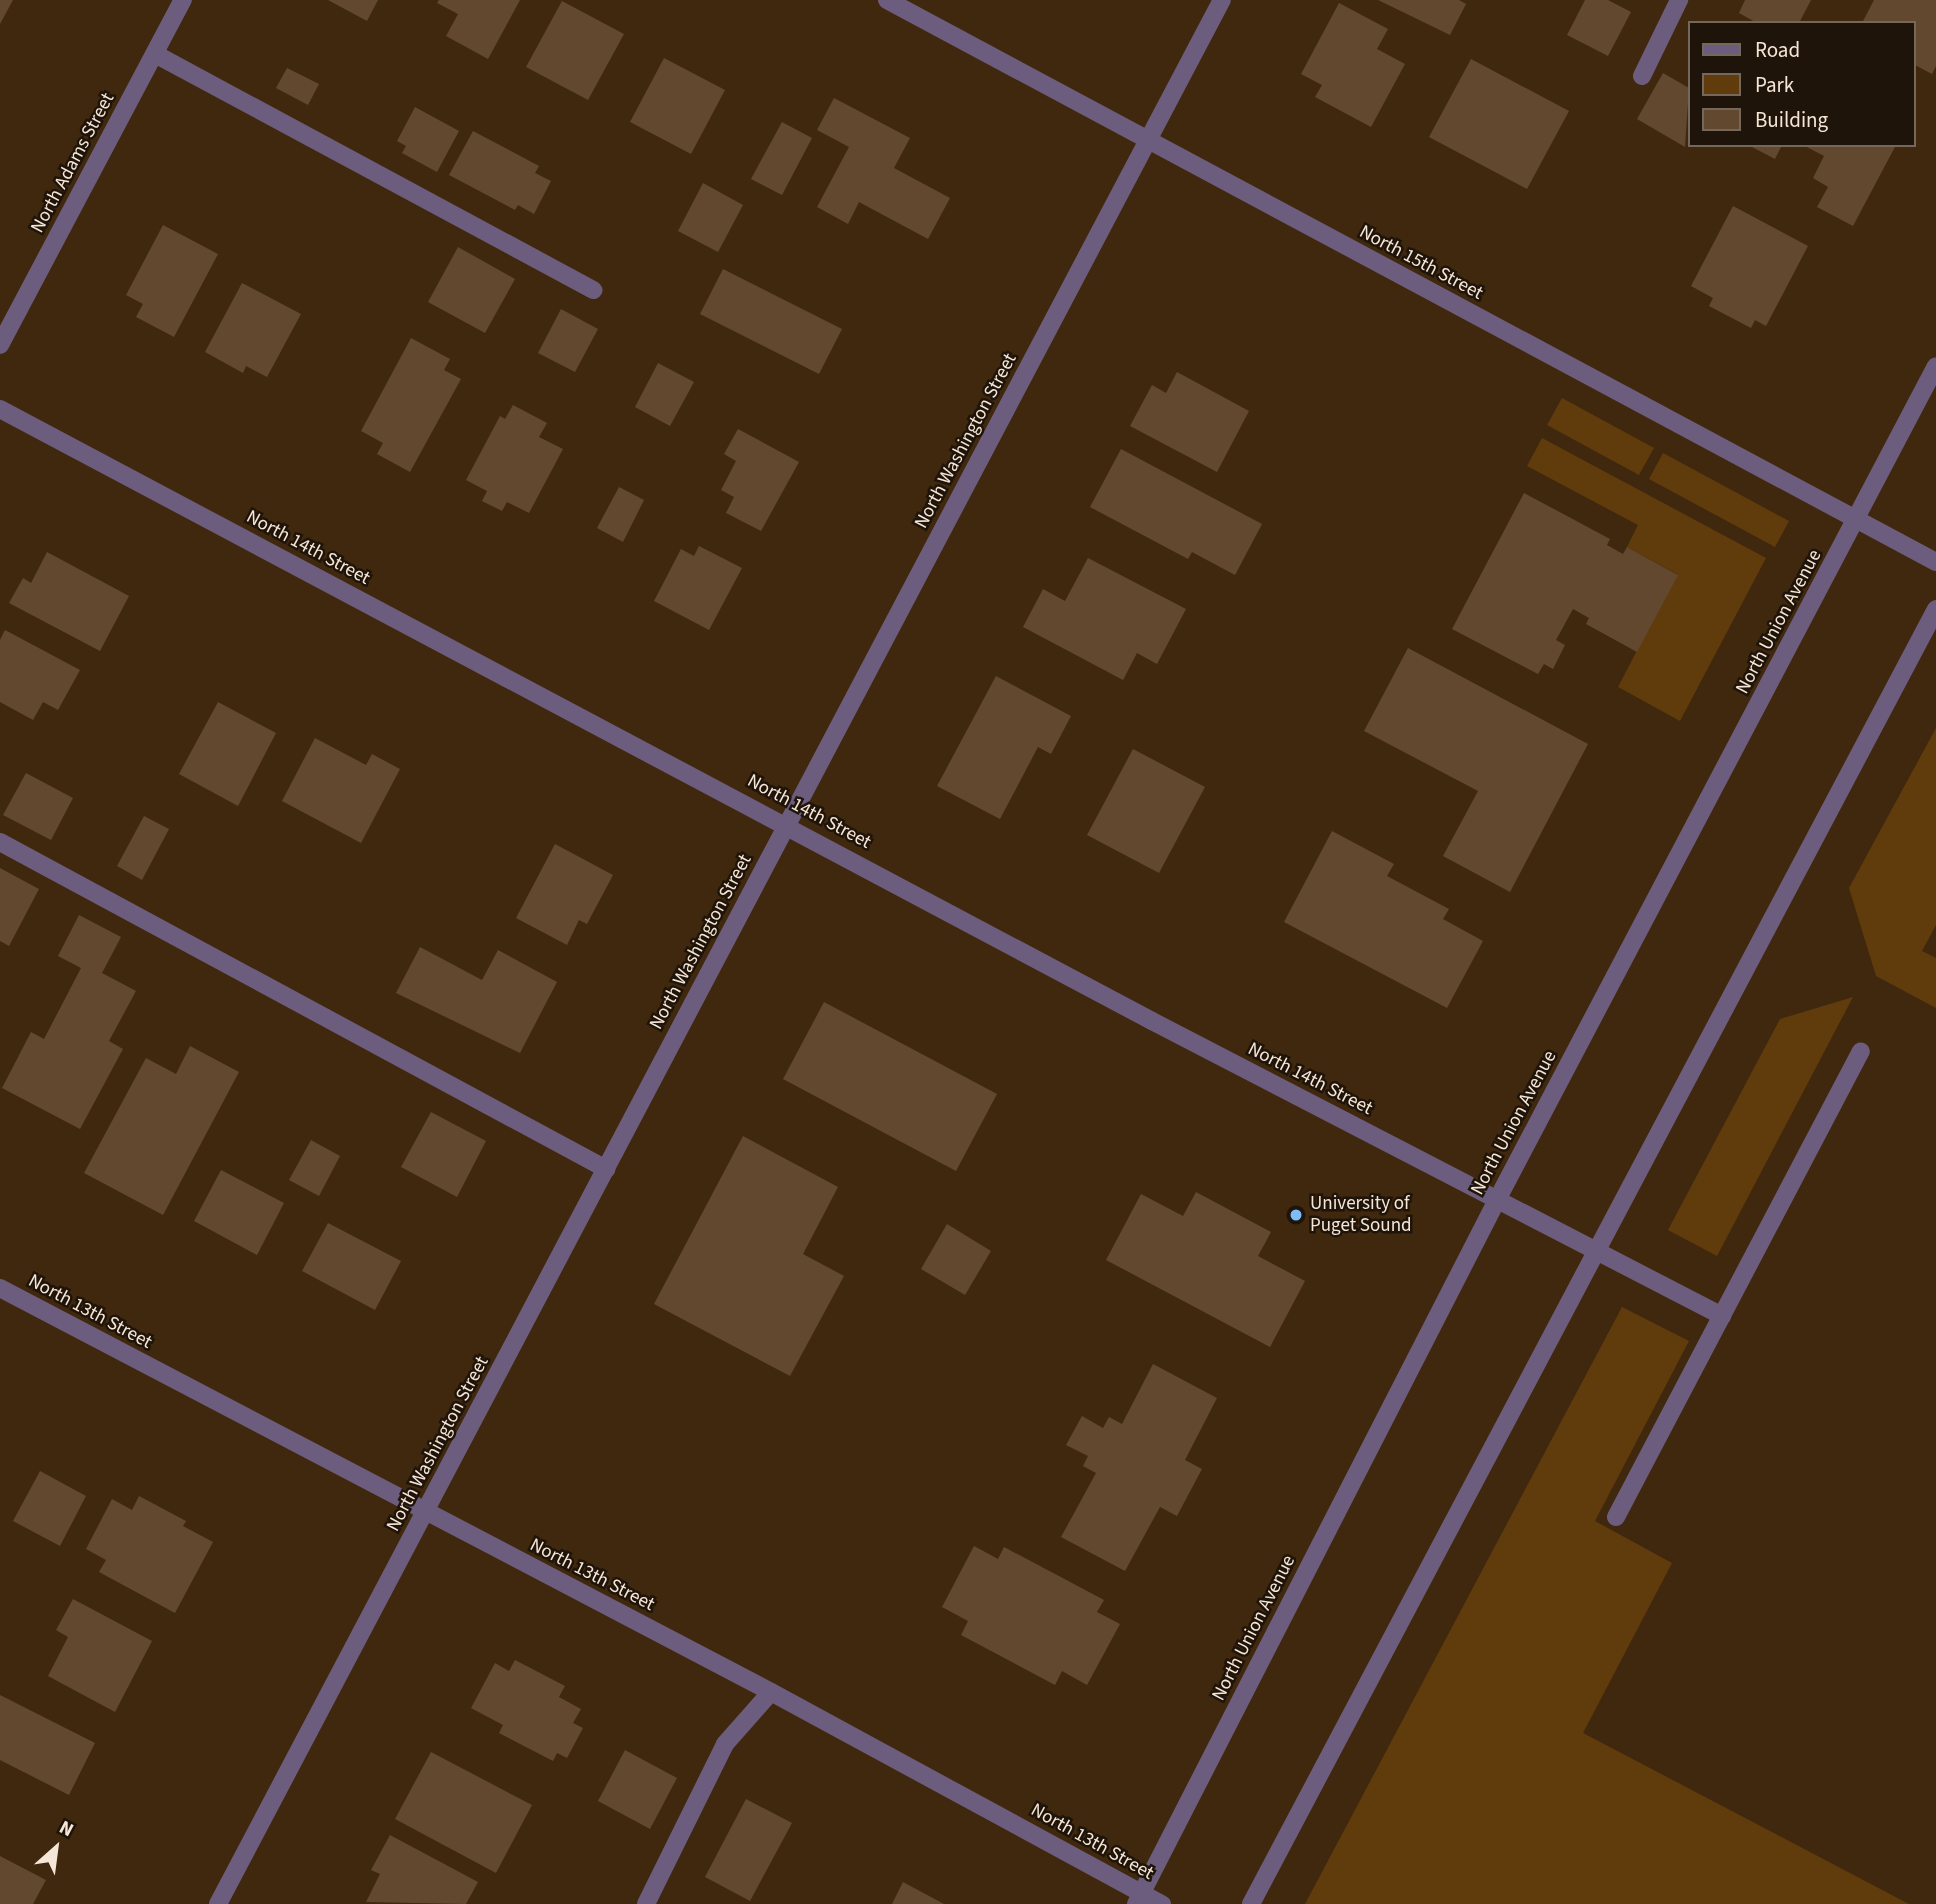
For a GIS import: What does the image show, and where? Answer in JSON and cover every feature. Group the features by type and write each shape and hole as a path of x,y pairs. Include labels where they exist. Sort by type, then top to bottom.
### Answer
{"street":[{"name":"North Adams Street","path":"0,345 183,0"},
{"name":"North 15th Street","path":"887,0 1936,562"},
{"name":"North Washington Street","path":"218,1904 1222,0"},
{"path":"1642,76 1679,0"},
{"path":"155,54 594,290"},
{"name":"North Union Avenue","path":"1139,1899 1497,1200 1936,366"},
{"name":"North 14th Street","path":"0,409 1497,1200 1722,1316"},
{"path":"1251,1904 1599,1253 1936,609"},
{"path":"0,842 606,1169"},
{"path":"1616,1517 1861,1051"},
{"name":"North 13th Street","path":"3,1296 771,1692 1139,1899 1162,1904"},
{"path":"646,1904 725,1744 771,1692"}],"green space":[{"path":"1562,398 1654,448 1639,475 1547,425"},
{"path":"1542,438 1766,558 1680,721 1618,687 1677,574 1627,547 1638,525 1527,466"},
{"path":"1663,453 1789,521 1775,547 1649,479"},
{"path":"1936,728 1936,925 1922,951 1936,958 1936,1008 1876,976 1849,888"},
{"path":"1853,997 1717,1256 1668,1230 1780,1019"},
{"path":"1622,1307 1689,1341 1595,1521 1672,1563 1583,1733 1909,1904 1305,1904"}],"building":[{"path":"0,0 13,0 0,24"},
{"path":"328,0 378,0 367,21"},
{"path":"439,0 520,0 488,59 446,36 458,14 437,3"},
{"path":"1378,0 1459,0 1466,4 1450,35"},
{"path":"1585,0 1608,0 1631,12 1608,56 1567,35"},
{"path":"1745,0 1811,0 1800,21 1753,21 1739,13"},
{"path":"1874,0 1936,0 1936,66 1932,74 1915,65 1915,21 1863,21"},
{"path":"562,1 624,34 588,100 526,67"},
{"path":"1339,3 1388,29 1377,49 1405,64 1371,127 1315,97 1322,85 1301,74"},
{"path":"664,58 725,90 691,154 630,122"},
{"path":"1471,59 1569,111 1527,189 1429,137"},
{"path":"287,68 319,84 308,105 276,88"},
{"path":"1663,73 1688,87 1685,147 1637,119"},
{"path":"834,98 910,138 894,168 950,198 928,239 859,202 848,224 817,207 849,147 817,130"},
{"path":"415,107 459,131 437,172 402,153 406,146 397,141"},
{"path":"782,122 812,138 782,195 751,179"},
{"path":"473,131 539,166 535,173 551,181 534,214 518,205 515,210 449,175"},
{"path":"1752,147 1781,147 1775,159"},
{"path":"1807,147 1895,147 1853,226 1817,207 1828,187 1813,178 1824,156"},
{"path":"703,183 743,205 718,252 678,231"},
{"path":"1733,206 1808,246 1766,326 1755,320 1751,328 1709,306 1713,298 1691,286"},
{"path":"163,225 218,254 174,337 136,317 143,304 126,295"},
{"path":"458,247 515,279 485,333 428,302"},
{"path":"723,269 842,329 819,374 700,314"},
{"path":"242,283 301,314 267,377 246,366 243,373 205,352"},
{"path":"561,309 598,329 575,372 538,353"},
{"path":"411,338 450,359 444,370 461,379 410,472 377,454 383,443 361,431"},
{"path":"658,363 694,382 670,426 635,407"},
{"path":"1177,372 1249,411 1217,472 1130,426 1152,385 1166,393"},
{"path":"513,405 547,423 539,437 563,449 529,513 507,502 502,511 482,501 487,491 466,480 500,416 505,419"},
{"path":"738,429 799,462 761,531 726,513 734,497 721,490 736,461 724,454"},
{"path":"1121,449 1262,524 1235,575 1192,552 1188,559 1090,507"},
{"path":"619,487 644,500 623,542 597,528"},
{"path":"1524,493 1610,539 1607,545 1623,554 1627,547 1678,575 1637,652 1586,624 1589,618 1573,609 1556,640 1565,645 1553,669 1544,664 1538,674 1452,629"},
{"path":"699,546 742,568 709,630 654,601 681,549 694,556"},
{"path":"47,552 129,596 100,651 9,603 23,578 31,583"},
{"path":"1088,558 1186,609 1157,664 1137,653 1123,680 1023,627 1043,589 1065,601"},
{"path":"5,630 80,670 58,710 43,702 33,720 0,702 0,640"},
{"path":"1408,648 1588,744 1510,892 1443,856 1478,791 1364,731"},
{"path":"996,676 1071,716 1051,754 1038,747 1000,819 937,786"},
{"path":"218,702 276,733 238,806 179,774"},
{"path":"315,738 366,765 372,754 400,769 361,843 282,801"},
{"path":"1133,749 1205,787 1159,873 1087,835"},
{"path":"26,773 73,798 51,840 3,815"},
{"path":"144,816 169,829 142,880 117,866"},
{"path":"1332,831 1394,864 1387,876 1449,909 1443,919 1483,941 1447,1008 1284,922"},
{"path":"555,844 613,875 587,924 579,920 567,945 516,918"},
{"path":"0,868 39,889 9,946 0,941"},
{"path":"79,915 121,937 102,973 136,991 109,1041 123,1049 80,1129 2,1088 31,1032 44,1039 81,968 58,956"},
{"path":"420,947 482,980 498,950 557,982 520,1053 396,993"},
{"path":"824,1002 997,1094 956,1171 783,1079"},
{"path":"190,1046 239,1072 163,1215 84,1173 146,1058 176,1074"},
{"path":"431,1112 486,1141 457,1197 401,1167"},
{"path":"743,1136 838,1187 803,1254 844,1276 790,1376 654,1304"},
{"path":"311,1140 340,1156 319,1196 289,1180"},
{"path":"221,1170 284,1203 257,1255 194,1221"},
{"path":"1196,1192 1271,1232 1258,1256 1305,1281 1270,1347 1106,1260 1141,1194 1183,1216"},
{"path":"328,1223 401,1261 375,1310 302,1271"},
{"path":"947,1224 991,1251 965,1295 921,1269"},
{"path":"1153,1364 1217,1398 1185,1460 1202,1469 1177,1516 1160,1507 1125,1571 1061,1537 1096,1473 1083,1466 1088,1456 1066,1445 1082,1416 1103,1428 1109,1417 1122,1424"},
{"path":"40,1471 86,1496 60,1546 13,1521"},
{"path":"139,1496 186,1521 183,1526 213,1542 175,1613 99,1572 106,1560 86,1549 112,1499 132,1510"},
{"path":"974,1546 998,1559 1004,1547 1104,1600 1097,1612 1120,1624 1087,1685 1062,1671 1055,1685 961,1635 968,1621 942,1607"},
{"path":"73,1599 152,1641 115,1712 48,1676 68,1637 56,1630"},
{"path":"515,1660 565,1686 559,1697 581,1709 573,1723 583,1728 567,1758 557,1753 553,1761 499,1733 503,1725 471,1708 495,1663 509,1671"},
{"path":"0,1695 95,1743 69,1795 0,1760"},
{"path":"625,1750 677,1778 650,1829 598,1801"},
{"path":"431,1752 532,1805 496,1873 395,1819"},
{"path":"746,1799 792,1823 750,1901 705,1877"},
{"path":"390,1835 478,1882 466,1904 366,1902 380,1874 371,1870"},
{"path":"0,1856 46,1880 33,1904 0,1904"},
{"path":"903,1882 944,1904 892,1904"}],"place":[{"name":"University of Puget Sound","path":"1296,1215"}]}
